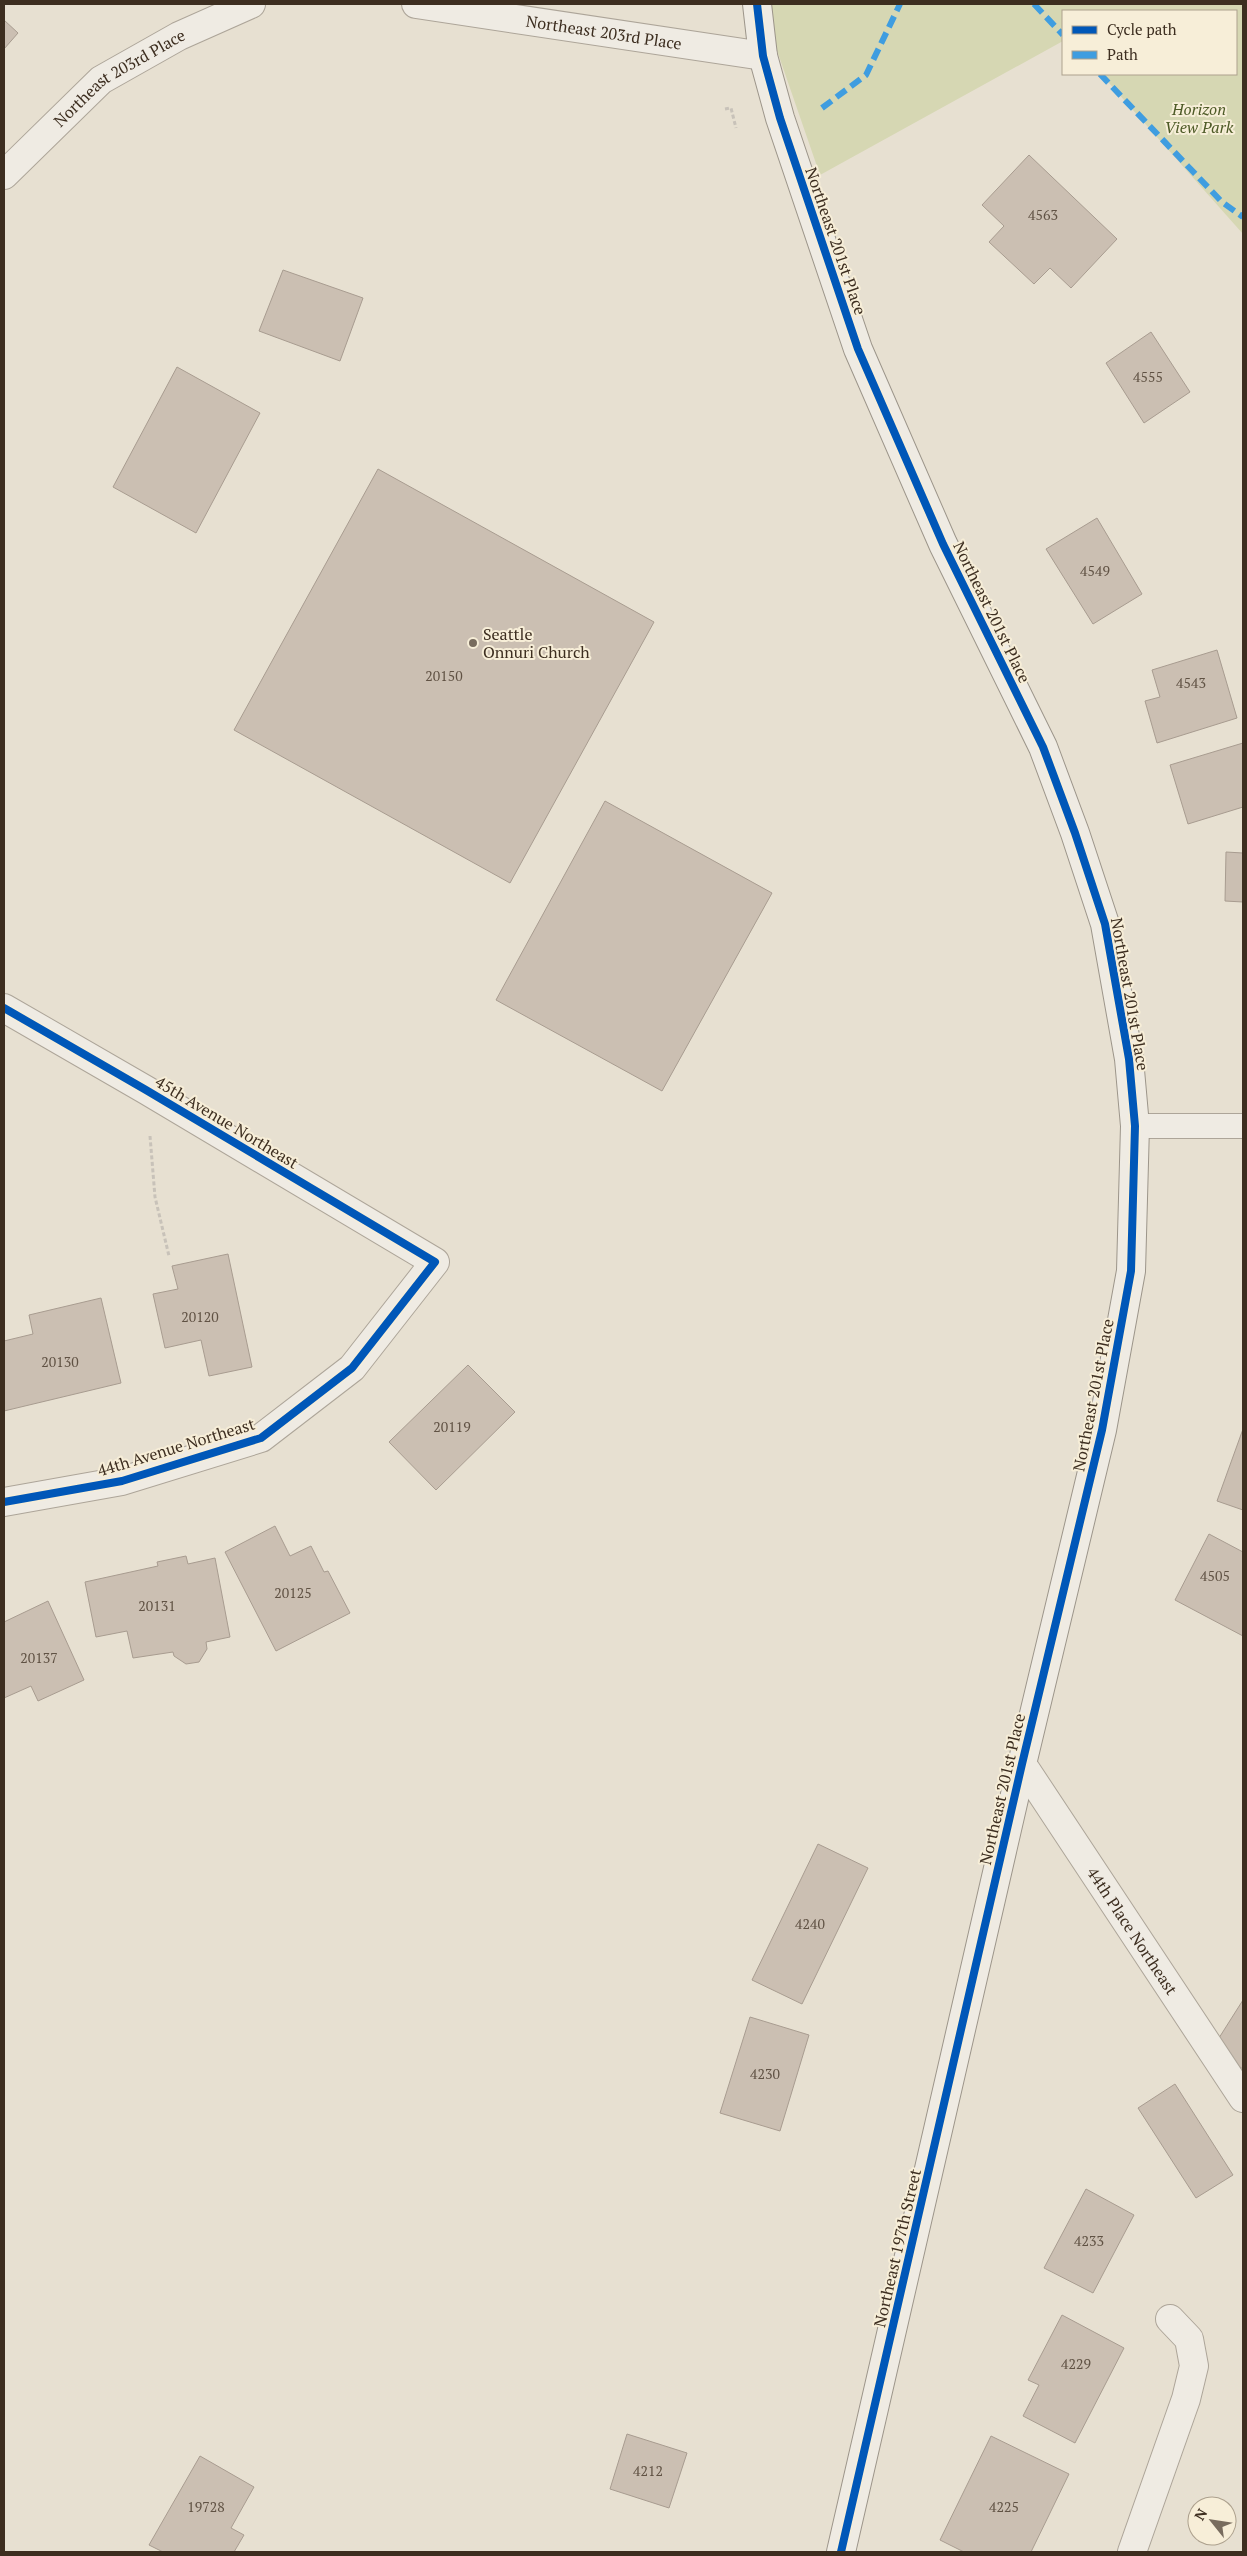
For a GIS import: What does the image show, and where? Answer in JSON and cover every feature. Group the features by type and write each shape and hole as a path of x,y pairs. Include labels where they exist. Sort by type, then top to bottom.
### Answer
{"street":[{"name":"Northeast 203rd Place","path":"4,175 101,80 179,36 251,4"},
{"name":"Northeast 203rd Place","path":"416,4 764,56"},
{"name":"Northeast 201st Place","path":"757,4 764,56 780,118 858,349 943,544 1043,747 1076,833 1105,924 1129,1059 1135,1126 1131,1272 1102,1430 980,1949"},
{"name":"45th Avenue Northeast","path":"4,1008 435,1262"},
{"name":"44th Avenue Northeast","path":"4,1502 122,1481 260,1438 352,1368 435,1262"},
{"name":"44th Place Northeast","path":"1022,1764 1243,2098"},
{"name":"Northeast 197th Street","path":"841,2552 980,1949"},
{"path":"1132,2552 1186,2399 1194,2366 1189,2339 1170,2319"}],"lane":[{"path":"1135,1126 1243,1126"}],"path":[{"path":"725,110 731,108 736,128"},
{"path":"146,1090 156,1197 169,1256"}],"green space":[{"name":"Horizon View Park","path":"761,4 1243,4 1243,234 1102,75 1237,75 1237,10 1062,10 1062,42 820,175"}],"building":[{"path":"4,20 18,33 4,49"},
{"path":"1029,155 1117,239 1071,288 1050,268 1034,284 989,242 1004,226 982,205"},
{"path":"283,270 363,298 340,361 259,331"},
{"path":"1151,332 1190,392 1144,423 1106,363"},
{"path":"177,367 260,413 196,533 113,487"},
{"path":"378,469 654,622 510,883 234,730"},
{"path":"1097,518 1142,594 1093,624 1046,549"},
{"path":"1217,650 1237,718 1157,743 1145,701 1160,697 1152,670"},
{"path":"1243,743 1243,807 1188,824 1170,765"},
{"path":"605,801 772,893 662,1091 496,1000"},
{"path":"1226,852 1243,853 1243,902 1225,901"},
{"path":"228,1254 252,1367 209,1376 201,1340 165,1348 153,1294 178,1289 172,1266"},
{"path":"101,1298 121,1383 4,1411 4,1341 33,1334 29,1315"},
{"path":"468,1365 515,1412 436,1490 389,1442"},
{"path":"1243,1429 1243,1510 1217,1501"},
{"path":"275,1526 290,1556 311,1546 324,1572 328,1571 350,1613 276,1651 225,1552"},
{"path":"1209,1534 1243,1552 1243,1636 1175,1600"},
{"path":"186,1556 188,1564 215,1558 230,1637 206,1642 207,1649 199,1662 186,1664 174,1656 173,1652 133,1658 127,1631 96,1637 85,1582 158,1566 157,1562"},
{"path":"48,1601 84,1680 38,1701 31,1686 4,1698 4,1622"},
{"path":"818,1844 868,1868 802,2004 752,1980"},
{"path":"1243,2000 1243,2069 1212,2049"},
{"path":"750,2017 809,2035 780,2131 720,2113"},
{"path":"1175,2084 1233,2175 1196,2198 1138,2108"},
{"path":"1086,2189 1134,2215 1093,2293 1044,2268"},
{"path":"1062,2315 1124,2348 1075,2443 1023,2416 1039,2385 1028,2380"},
{"path":"627,2434 687,2453 669,2508 610,2489"},
{"path":"991,2436 1069,2474 1031,2552 964,2552 940,2540"},
{"path":"200,2456 254,2487 231,2528 244,2535 234,2552 163,2552 149,2545"}],"marked path":[{"path":"822,108 866,75 900,4"},
{"path":"1034,4 1062,34"},
{"path":"1101,75 1222,202 1243,217"}],"cycle path":[{"path":"757,4 763,56 780,118 858,349 943,544 1043,747 1075,833 1105,924 1129,1059 1135,1126 1131,1271 1102,1430 1022,1764 841,2552"},
{"path":"4,1008 435,1262 352,1368 261,1438 122,1481 4,1502"}],"place":[{"name":"Seattle Onnuri Church","path":"473,643"}]}
